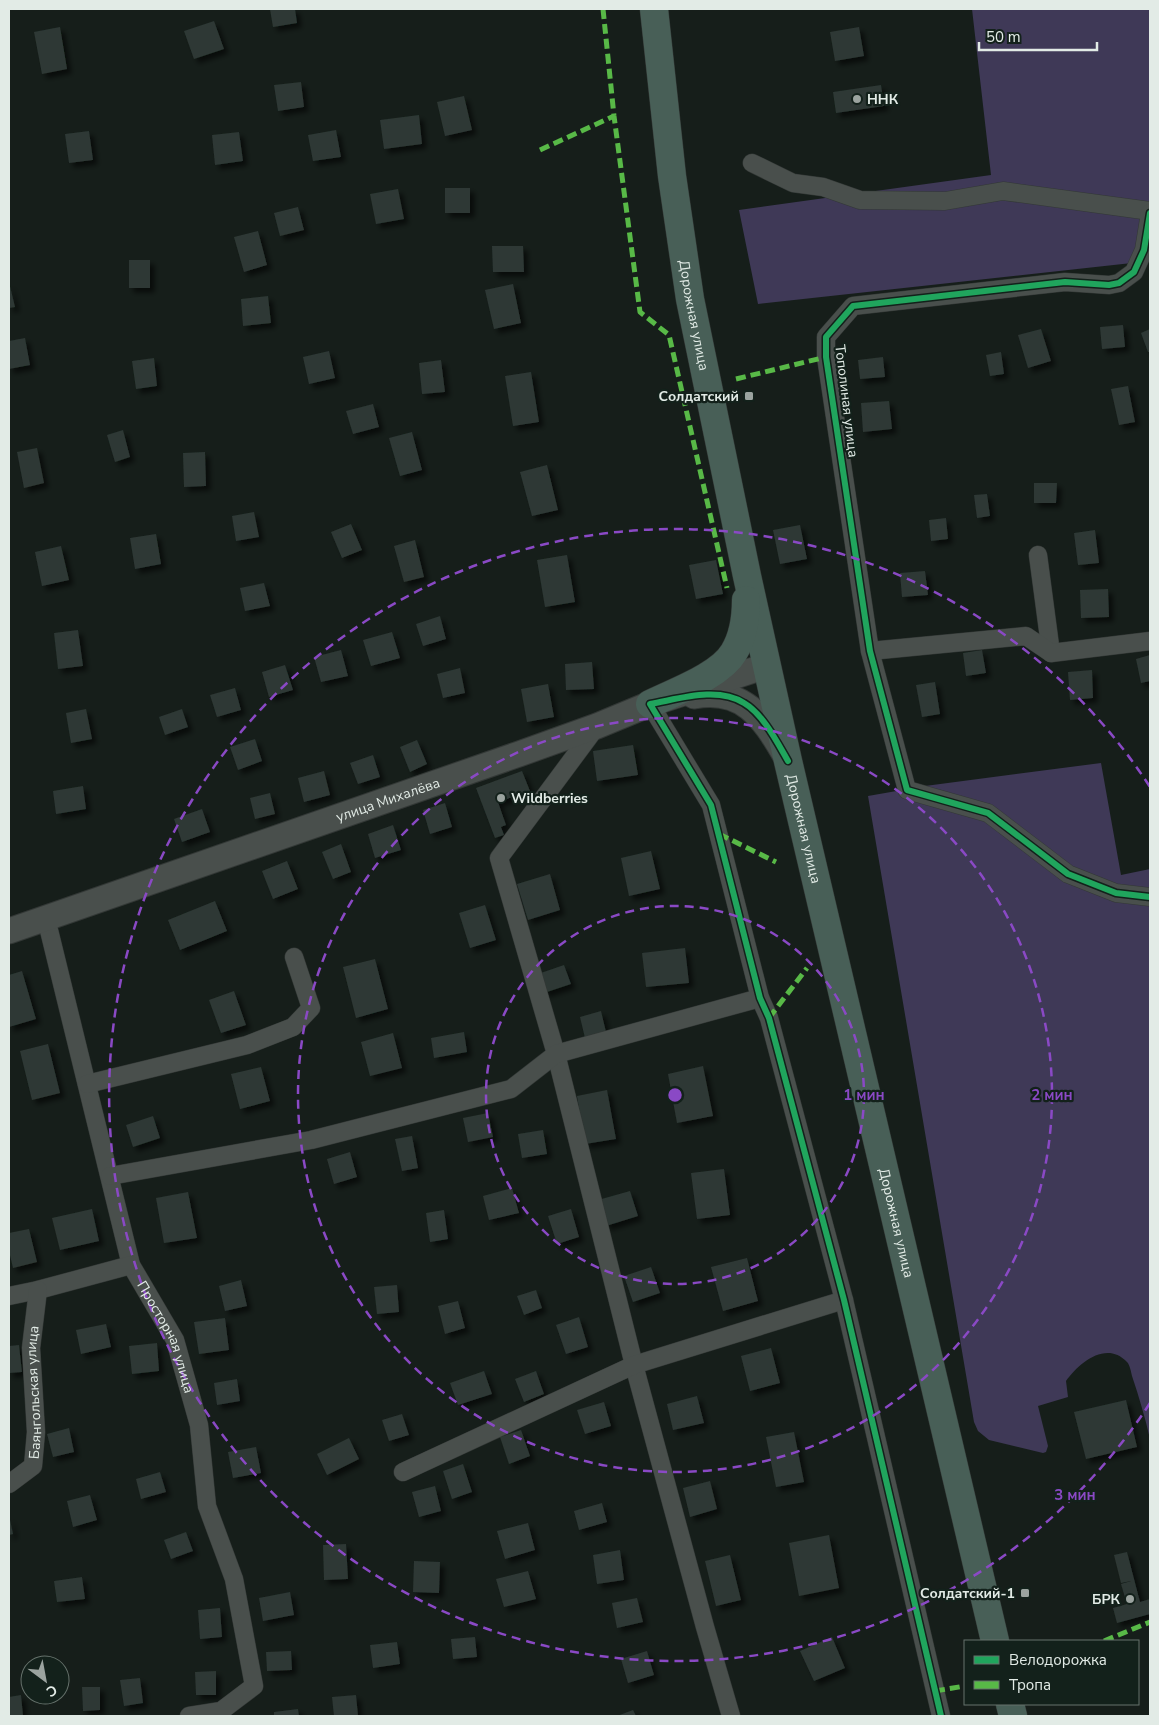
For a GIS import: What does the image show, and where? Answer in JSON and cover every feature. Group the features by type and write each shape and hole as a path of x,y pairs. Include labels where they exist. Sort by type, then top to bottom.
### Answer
{"highway":[{"name":"Дорожная улица","path":"654,9 672,176 690,299 747,576 766,666 996,1640"},
{"path":"650,704 718,669 734,653 742,634 746,610 747,576"}],"street":[{"path":"752,163 793,183 823,187 860,200 945,201 1003,191 1150,212"},
{"name":"Тополиная улица","path":"1150,212 1144,250 1134,272 1119,284 1065,282 853,306 826,337 826,357 870,651 908,790 988,813 1068,874 1116,893 1150,897"},
{"path":"1038,555 1051,653"},
{"path":"870,651 1026,636 1051,653 1150,641"},
{"name":"улица Михалёва","path":"9,932 597,726 650,704 766,666"},
{"path":"788,760 761,718 744,703 723,695 700,695 650,704 711,805 760,998 769,1018 844,1300 941,1716"},
{"path":"597,726 500,858 556,1054 634,1365 705,1628 731,1716"},
{"name":"Просторная улица","path":"46,918 131,1266 175,1340 199,1425 207,1506 234,1579 254,1686 221,1711 189,1716"},
{"path":"87,1084 247,1045 294,1027 311,1008 294,957"},
{"path":"110,1176 311,1140 511,1089 556,1054 760,998"},
{"path":"9,1296 131,1266"},
{"name":"Баянгольская улица","path":"9,1484 33,1466 36,1432 31,1348 38,1290"},
{"path":"403,1472 634,1365 844,1300"}],"shaded area":[{"path":"972,9 1150,9 1150,261 758,304 739,210 991,175"},
{"path":"1101,763 1121,875 1150,869 1150,1439 1128,1363 1119,1356 1110,1353 1102,1354 1085,1361 1071,1374 1066,1381 1068,1397 1038,1406 1048,1446 1046,1452 1043,1453 989,1440 978,1431 974,1422 868,796 925,786"}],"building":[{"path":"270,9 295,9 297,23 273,27"},
{"path":"214,21 224,49 194,59 184,31"},
{"path":"60,27 67,69 42,74 34,32"},
{"path":"859,27 864,56 835,61 830,32"},
{"path":"301,82 304,107 278,111 274,85"},
{"path":"881,85 884,106 836,113 833,92"},
{"path":"464,96 472,130 445,136 437,102"},
{"path":"419,115 422,144 384,149 380,120"},
{"path":"336,130 341,157 313,161 308,135"},
{"path":"89,131 93,160 69,163 65,134"},
{"path":"239,132 243,161 215,165 212,135"},
{"path":"445,188 470,188 470,213 445,213"},
{"path":"398,189 404,219 376,224 370,194"},
{"path":"298,207 304,230 280,236 274,213"},
{"path":"258,231 267,265 244,272 234,237"},
{"path":"492,246 523,246 524,272 493,272"},
{"path":"129,260 150,260 150,288 129,288"},
{"path":"9,282 15,307 9,308"},
{"path":"513,284 521,323 494,329 485,290"},
{"path":"268,296 271,323 243,326 241,299"},
{"path":"1123,325 1125,347 1102,349 1100,327"},
{"path":"1041,329 1051,361 1028,368 1018,335"},
{"path":"1150,329 1150,352 1148,352 1141,333"},
{"path":"25,338 30,365 9,369 9,341"},
{"path":"329,351 335,378 309,384 303,357"},
{"path":"1001,352 1004,374 990,376 986,355"},
{"path":"883,357 885,377 860,379 858,360"},
{"path":"154,358 157,386 136,389 132,361"},
{"path":"441,360 445,392 422,394 419,363"},
{"path":"531,372 539,422 513,426 505,376"},
{"path":"1128,386 1135,422 1119,425 1111,389"},
{"path":"889,401 892,429 863,432 861,403"},
{"path":"373,404 379,427 353,434 346,411"},
{"path":"123,430 130,457 115,462 107,435"},
{"path":"412,432 422,470 400,476 389,438"},
{"path":"37,448 44,483 24,488 17,452"},
{"path":"205,452 206,486 184,487 183,453"},
{"path":"547,465 558,510 532,516 520,472"},
{"path":"1034,483 1057,483 1056,503 1034,503"},
{"path":"987,494 990,516 977,518 974,495"},
{"path":"254,512 259,537 236,541 232,516"},
{"path":"946,518 948,539 931,541 929,520"},
{"path":"351,524 362,550 342,558 331,532"},
{"path":"800,525 807,559 780,564 773,530"},
{"path":"1095,530 1099,563 1078,565 1074,533"},
{"path":"156,534 161,564 135,569 130,538"},
{"path":"415,540 424,577 404,582 394,546"},
{"path":"61,546 69,580 42,586 35,552"},
{"path":"567,555 575,602 545,607 537,560"},
{"path":"716,560 723,594 696,599 689,565"},
{"path":"925,571 928,595 902,597 900,573"},
{"path":"264,583 270,606 245,611 240,588"},
{"path":"1108,589 1109,617 1081,618 1080,590"},
{"path":"440,616 446,639 423,646 416,624"},
{"path":"78,630 83,666 58,669 54,633"},
{"path":"392,632 400,658 371,666 363,640"},
{"path":"341,650 348,676 321,682 314,657"},
{"path":"982,650 986,673 966,676 963,653"},
{"path":"1150,655 1150,681 1141,683 1136,659"},
{"path":"592,662 594,689 566,690 565,664"},
{"path":"285,665 293,690 269,697 262,672"},
{"path":"460,668 465,693 443,698 437,674"},
{"path":"1092,670 1093,698 1070,700 1068,672"},
{"path":"935,682 940,714 922,717 916,685"},
{"path":"548,684 554,717 527,722 521,689"},
{"path":"235,688 241,710 217,717 210,695"},
{"path":"86,709 92,739 71,743 66,713"},
{"path":"182,709 188,727 165,735 159,717"},
{"path":"255,739 262,761 238,770 230,747"},
{"path":"417,740 427,764 410,772 400,747"},
{"path":"633,745 638,775 597,781 593,751"},
{"path":"373,755 380,777 358,784 350,763"},
{"path":"324,771 330,795 304,802 298,778"},
{"path":"522,771 530,791 498,802 506,825 501,827 504,835 495,838 476,788"},
{"path":"83,786 86,809 56,814 53,791"},
{"path":"270,793 275,814 255,819 250,798"},
{"path":"445,803 452,827 430,834 423,810"},
{"path":"202,809 210,832 182,842 174,819"},
{"path":"393,825 401,850 375,858 368,834"},
{"path":"341,844 351,872 333,879 322,852"},
{"path":"651,851 660,889 629,896 621,858"},
{"path":"287,861 298,889 273,899 262,871"},
{"path":"550,874 560,910 528,920 517,884"},
{"path":"215,901 227,931 180,950 168,920"},
{"path":"485,905 496,940 470,948 459,913"},
{"path":"685,948 689,983 646,987 642,953"},
{"path":"375,959 388,1009 356,1018 343,967"},
{"path":"564,965 571,984 544,993 538,974"},
{"path":"22,971 36,1019 9,1027 9,975"},
{"path":"234,991 246,1025 221,1033 209,1000"},
{"path":"601,1011 606,1032 585,1038 580,1017"},
{"path":"464,1032 467,1052 434,1058 431,1038"},
{"path":"393,1033 402,1068 370,1076 361,1042"},
{"path":"48,1044 60,1093 32,1100 20,1051"},
{"path":"703,1066 713,1116 677,1123 668,1074"},
{"path":"261,1067 270,1101 240,1109 231,1074"},
{"path":"607,1090 616,1139 585,1144 577,1096"},
{"path":"488,1113 493,1137 468,1142 463,1118"},
{"path":"153,1116 160,1138 133,1147 126,1125"},
{"path":"543,1130 547,1154 522,1158 518,1134"},
{"path":"412,1136 418,1168 402,1171 395,1139"},
{"path":"350,1152 357,1177 334,1184 327,1159"},
{"path":"724,1169 730,1215 697,1219 691,1173"},
{"path":"512,1188 519,1213 489,1220 483,1196"},
{"path":"630,1191 638,1216 606,1226 598,1200"},
{"path":"188,1192 197,1238 164,1243 156,1198"},
{"path":"92,1209 99,1241 60,1250 52,1218"},
{"path":"571,1209 579,1237 557,1244 548,1216"},
{"path":"444,1210 448,1239 430,1242 426,1213"},
{"path":"29,1229 37,1262 13,1268 9,1251 9,1233"},
{"path":"747,1258 758,1301 723,1311 711,1267"},
{"path":"651,1267 660,1293 633,1302 624,1276"},
{"path":"241,1280 247,1306 225,1311 219,1286"},
{"path":"397,1285 399,1312 377,1314 374,1287"},
{"path":"536,1290 542,1308 524,1315 517,1296"},
{"path":"458,1301 465,1328 445,1334 438,1306"},
{"path":"579,1317 588,1347 566,1354 556,1325"},
{"path":"225,1318 229,1350 199,1354 194,1322"},
{"path":"106,1324 111,1347 81,1354 76,1330"},
{"path":"157,1343 159,1371 132,1374 129,1346"},
{"path":"19,1345 22,1372 9,1373 9,1346"},
{"path":"771,1348 780,1383 750,1391 741,1356"},
{"path":"484,1371 492,1394 458,1405 450,1383"},
{"path":"536,1371 544,1394 524,1402 515,1379"},
{"path":"237,1379 240,1401 217,1405 214,1383"},
{"path":"697,1396 704,1423 673,1430 667,1404"},
{"path":"1126,1400 1137,1447 1086,1459 1074,1412"},
{"path":"604,1402 611,1426 585,1434 577,1410"},
{"path":"402,1414 409,1435 389,1441 382,1420"},
{"path":"69,1428 74,1452 53,1457 47,1434"},
{"path":"521,1430 530,1456 509,1464 500,1437"},
{"path":"794,1432 804,1482 776,1487 766,1437"},
{"path":"349,1438 359,1459 327,1475 317,1454"},
{"path":"256,1447 261,1473 233,1478 228,1452"},
{"path":"463,1464 472,1492 452,1499 443,1471"},
{"path":"160,1472 166,1492 141,1499 136,1479"},
{"path":"710,1481 717,1509 690,1517 683,1488"},
{"path":"435,1486 441,1511 419,1517 412,1492"},
{"path":"90,1495 97,1520 73,1527 67,1501"},
{"path":"602,1503 607,1522 579,1530 574,1511"},
{"path":"9,1515 13,1534 9,1535"},
{"path":"528,1523 535,1550 505,1559 497,1531"},
{"path":"186,1532 193,1551 171,1559 164,1540"},
{"path":"829,1535 839,1588 799,1596 789,1543"},
{"path":"346,1544 348,1579 324,1580 323,1545"},
{"path":"620,1550 624,1580 597,1584 593,1555"},
{"path":"1127,1552 1140,1602 1150,1599 1150,1614 1117,1623 1113,1608 1127,1604 1121,1584 1131,1581 1121,1583 1114,1555"},
{"path":"730,1555 741,1600 716,1606 705,1561"},
{"path":"414,1561 440,1562 439,1593 413,1592"},
{"path":"528,1571 536,1599 504,1607 496,1579"},
{"path":"82,1577 85,1599 57,1602 54,1581"},
{"path":"290,1592 294,1615 263,1621 259,1598"},
{"path":"637,1598 643,1622 617,1628 612,1603"},
{"path":"220,1608 222,1637 200,1639 198,1610"},
{"path":"475,1637 477,1657 453,1659 451,1639"},
{"path":"832,1637 845,1668 814,1681 800,1651"},
{"path":"397,1642 400,1664 373,1668 370,1645"},
{"path":"291,1651 292,1670 267,1671 266,1652"},
{"path":"647,1651 654,1675 628,1683 621,1659"},
{"path":"216,1671 216,1695 196,1695 195,1672"},
{"path":"140,1678 143,1703 124,1706 120,1680"},
{"path":"82,1687 100,1687 100,1710 83,1711"},
{"path":"20,1695 23,1716 9,1716 9,1697"},
{"path":"356,1695 358,1716 334,1716 332,1697"},
{"path":"298,1709 299,1716 274,1716 274,1712"},
{"path":"633,1710 636,1716 617,1716"}],"marked path":[{"path":"603,9 614,116 640,312 669,335 727,588"},
{"path":"540,150 614,116"},
{"path":"736,379 826,357"},
{"path":"719,834 776,862"},
{"path":"769,1018 807,968"},
{"path":"1106,1640 1150,1622"},
{"path":"935,1691 964,1686"}],"cycle path":[{"path":"1150,213 1144,250 1134,272 1119,283 1109,285 1065,282 853,306 826,337 826,357 870,651 907,790 988,813 1068,874 1116,893 1150,897"},
{"path":"788,761 769,729 757,714 744,703 733,698 722,695 698,695 650,704 711,805 760,998 769,1018 844,1300 941,1716"}],"place":[{"name":"ННК","path":"857,99"},
{"name":"Солдатский","path":"749,396"},
{"name":"Wildberries","path":"501,798"},
{"name":"Солдатский-1","path":"1025,1593"},
{"name":"БРК","path":"1130,1599"}]}
